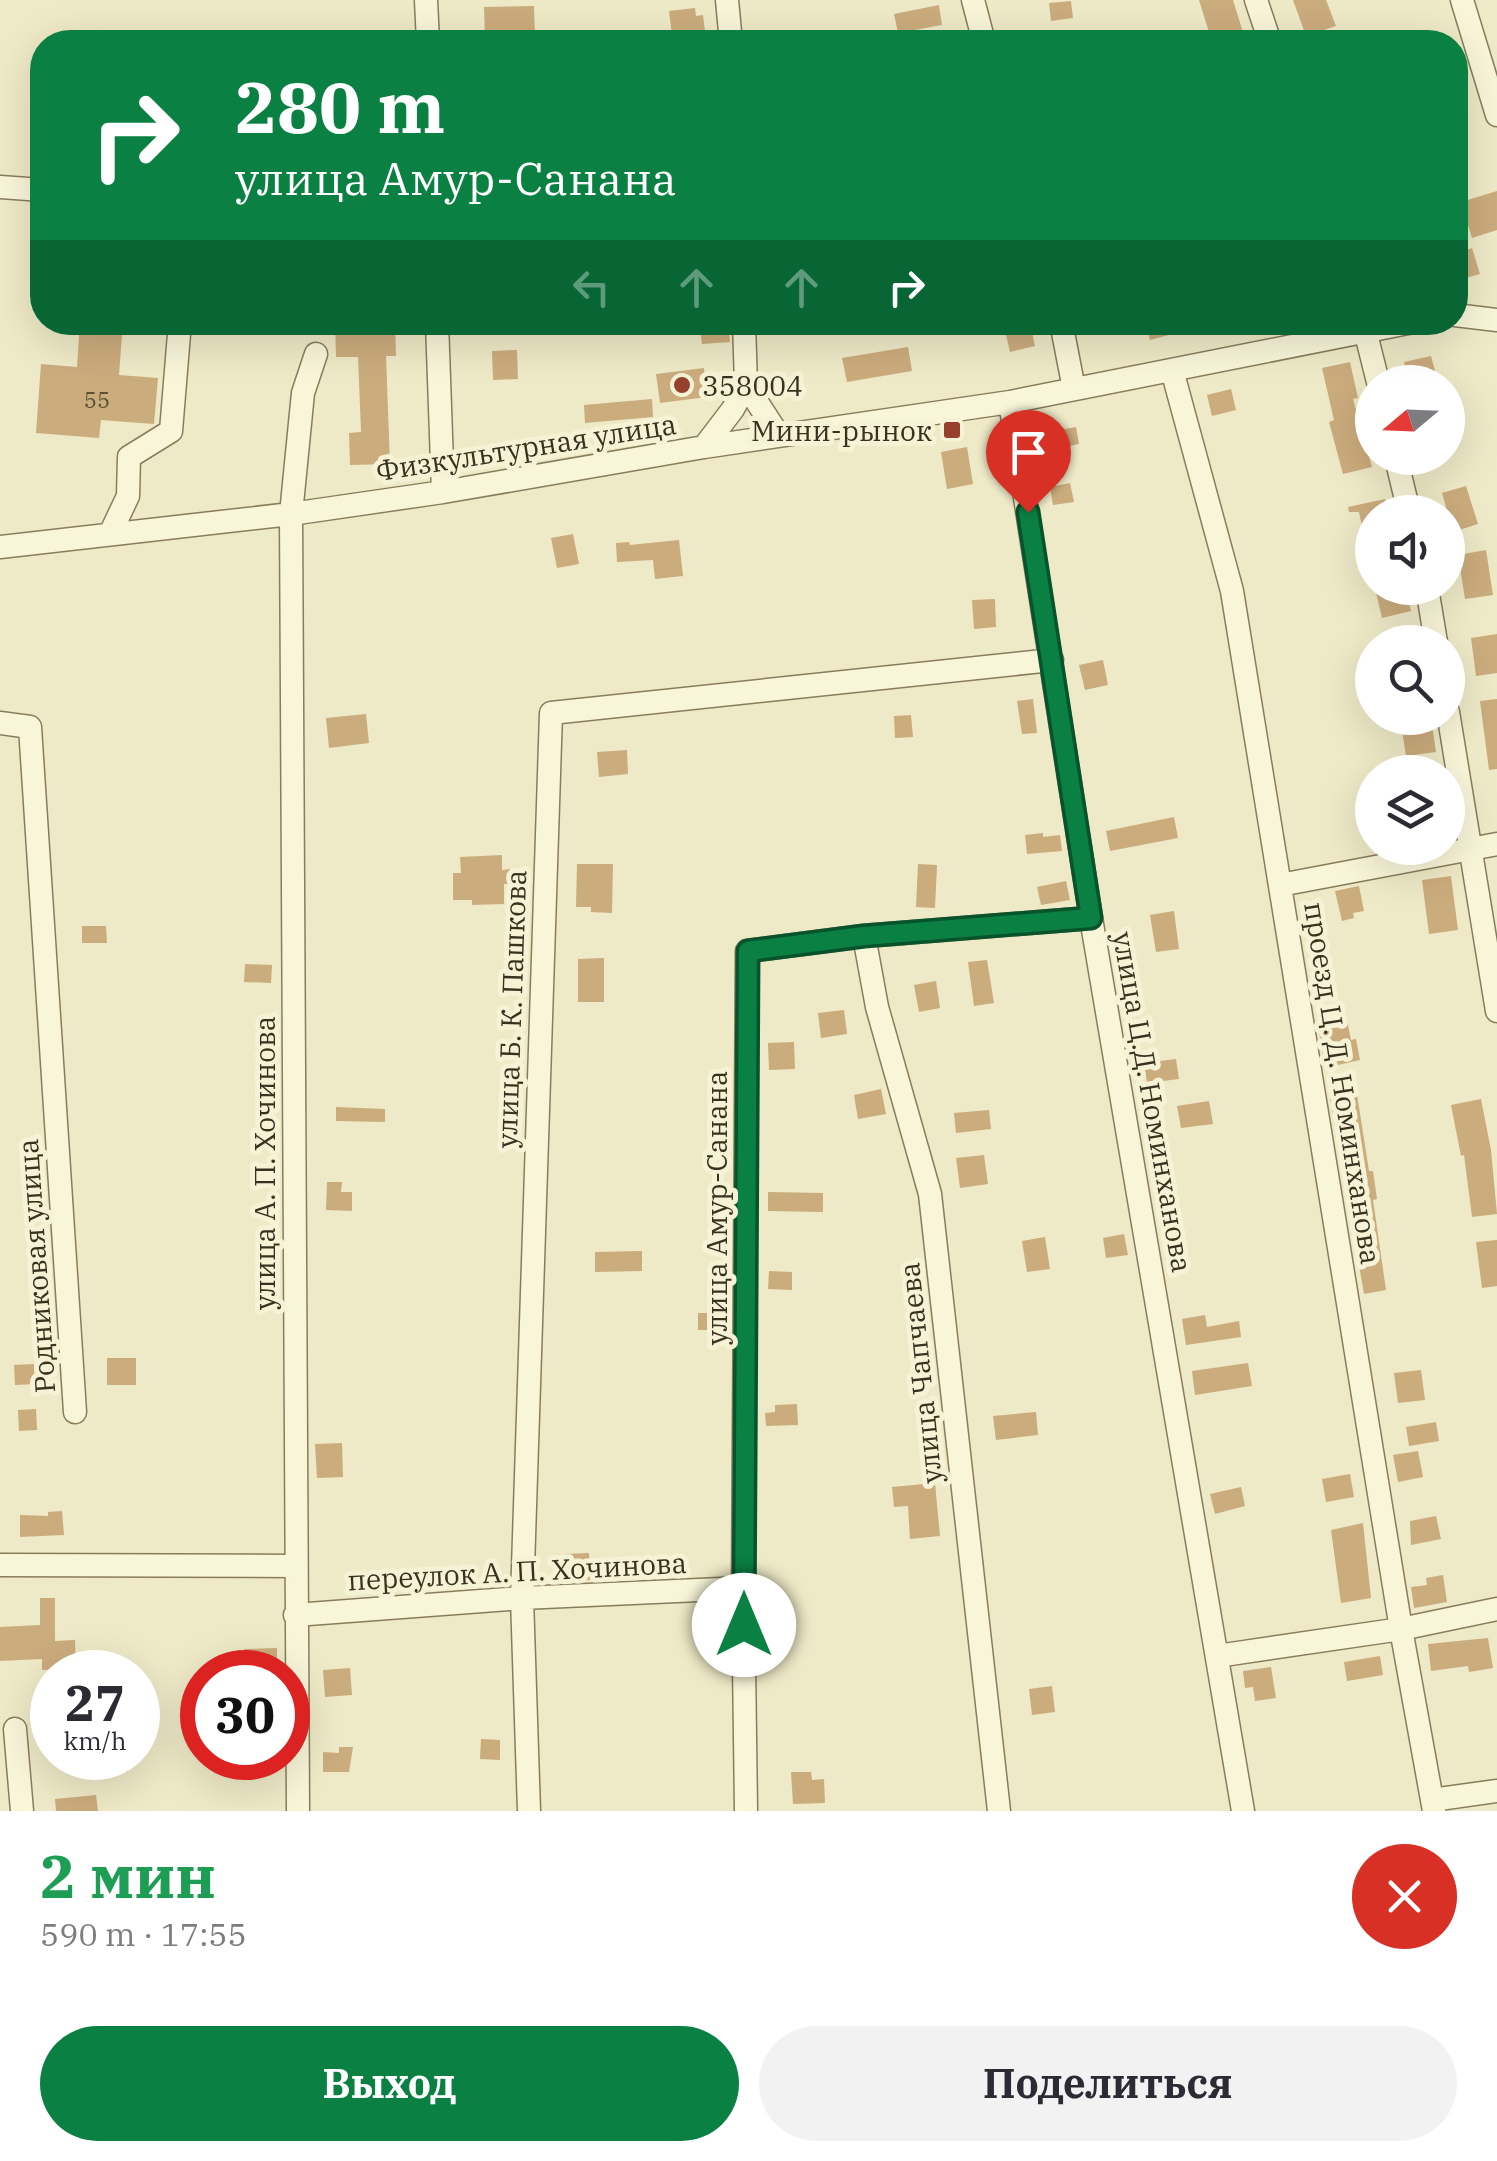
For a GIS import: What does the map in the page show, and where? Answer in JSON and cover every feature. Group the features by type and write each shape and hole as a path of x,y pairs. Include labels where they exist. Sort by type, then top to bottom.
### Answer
{"street":[{"path":"426,0 427,30"},
{"path":"727,0 730,30"},
{"path":"973,0 981,30"},
{"path":"1256,0 1266,30"},
{"path":"1462,0 1497,114"},
{"path":"0,187 30,189"},
{"path":"1468,317 1497,320"},
{"path":"110,534 128,496 129,458 170,431 179,335"},
{"path":"438,335 443,492"},
{"path":"704,448 746,386 744,335"},
{"path":"1064,335 1074,389"},
{"name":"Физкультурная улица","path":"0,547 290,514 1010,402 1328,335"},
{"path":"1366,335 1374,365"},
{"name":"улица А. П. Хочинова","path":"298,1811 290,514 303,392 316,354"},
{"name":"проезд Ц. Д. Номинханова","path":"1172,370 1232,592 1433,1806"},
{"path":"746,386 779,436"},
{"name":"улица Ц.Д. Номинханова","path":"1010,402 1091,918 1244,1811"},
{"name":"улица Б. К. Пашкова","path":"529,1811 522,1598 551,713 1052,660"},
{"name":"Родниковая улица","path":"0,723 30,727 75,1412"},
{"path":"1452,735 1497,1011"},
{"path":"1280,885 1497,844"},
{"name":"улица Амур-Санана","path":"746,1811 743,1588 748,951 864,936 1091,918"},
{"name":"улица Чапчаева","path":"864,936 876,1007 930,1194 999,1811"},
{"path":"0,1565 296,1566"},
{"name":"переулок А. П. Хочинова","path":"295,1615 522,1598 743,1588"},
{"path":"1217,1656 1401,1629 1497,1609"},
{"path":"15,1729 22,1811"},
{"path":"1433,1806 1497,1790"}],"building":[{"path":"1199,0 1233,0 1242,30 1208,30"},
{"path":"1293,0 1326,0 1336,26 1304,30"},
{"path":"1071,1 1073,18 1051,21 1049,3"},
{"path":"939,5 942,25 897,30 894,14"},
{"path":"534,6 535,30 485,30 484,7"},
{"path":"695,8 696,16 703,15 705,30 671,30 669,11"},
{"path":"1497,191 1497,230 1472,238 1468,200"},
{"path":"1472,248 1480,274 1468,277 1468,249"},
{"path":"79,335 122,335 119,375 158,378 154,424 101,420 99,438 36,433 41,364 77,367"},
{"path":"335,335 395,335 396,356 386,356 390,464 350,465 349,433 361,432 358,357 336,357"},
{"path":"701,335 729,335 730,342 702,344"},
{"path":"1006,335 1033,335 1035,346 1010,352"},
{"path":"908,347 912,371 847,382 842,358"},
{"path":"517,350 518,379 493,380 492,351"},
{"path":"1431,356 1433,365 1405,365 1404,362"},
{"path":"1350,362 1355,384 1355,471 1343,474 1329,422 1334,420 1322,368"},
{"name":"358004","path":"704,368 707,397 660,403 656,374"},
{"path":"1231,389 1236,410 1212,416 1207,395"},
{"path":"652,399 653,417 585,423 584,405"},
{"path":"1076,427 1079,444 1046,450 1043,433"},
{"path":"967,447 973,484 947,489 941,452"},
{"path":"1070,483 1074,502 1053,505 1050,487"},
{"path":"1466,486 1478,524 1465,528 1465,495 1442,493"},
{"path":"573,534 579,564 557,568 551,538"},
{"path":"679,540 683,576 655,579 653,560 617,562 616,543"},
{"path":"1486,550 1493,595 1465,599 1465,554"},
{"path":"995,599 996,627 974,629 972,600"},
{"path":"1379,605 1409,605 1411,611 1382,618"},
{"path":"1497,634 1497,673 1476,676 1471,638"},
{"path":"1103,660 1108,685 1085,690 1079,665"},
{"path":"1033,699 1037,733 1022,734 1017,701"},
{"path":"1497,699 1497,769 1489,770 1480,701"},
{"path":"366,714 369,743 329,748 326,718"},
{"path":"911,715 913,737 895,738 894,716"},
{"path":"1403,735 1434,735 1436,752 1406,755"},
{"path":"627,750 628,774 599,777 597,752"},
{"path":"1174,817 1178,838 1110,851 1106,831"},
{"path":"1043,833 1043,837 1060,835 1062,851 1027,854 1025,835"},
{"path":"502,855 502,870 510,869 511,884 504,884 504,904 472,905 472,900 453,900 453,873 461,873 460,857"},
{"path":"577,864 613,864 612,913 576,907"},
{"path":"918,864 937,865 935,908 916,907"},
{"path":"1451,876 1458,930 1429,934 1422,880"},
{"path":"1066,881 1070,900 1041,905 1037,887"},
{"path":"1359,886 1364,911 1342,921 1335,891"},
{"path":"1174,911 1179,949 1156,952 1150,915"},
{"path":"82,926 106,926 107,943 82,943"},
{"path":"604,958 604,1002 578,1002 578,959"},
{"path":"987,960 994,1003 974,1006 968,962"},
{"path":"245,964 272,965 271,983 244,982"},
{"path":"936,981 940,1008 919,1012 914,985"},
{"path":"1344,1006 1360,1060 1333,1066 1332,1061 1324,1063 1316,1012"},
{"path":"844,1010 847,1034 821,1038 818,1013"},
{"path":"794,1042 795,1069 769,1070 768,1043"},
{"path":"1176,1059 1179,1079 1147,1083 1144,1063"},
{"path":"1356,1088 1369,1171 1373,1171 1377,1199 1373,1200 1386,1290 1364,1294 1329,1092"},
{"path":"881,1089 886,1114 858,1119 854,1095"},
{"path":"1481,1099 1497,1214 1472,1217 1464,1155 1461,1156 1451,1105"},
{"path":"1209,1101 1213,1124 1181,1128 1177,1106"},
{"path":"336,1107 385,1109 385,1122 336,1121"},
{"path":"989,1110 991,1129 956,1133 954,1113"},
{"path":"984,1155 988,1184 960,1188 956,1158"},
{"path":"327,1182 342,1182 341,1192 352,1192 352,1211 326,1210"},
{"path":"768,1192 823,1193 823,1212 768,1211"},
{"path":"1124,1234 1128,1255 1106,1258 1103,1238"},
{"path":"1045,1237 1050,1269 1027,1272 1022,1241"},
{"path":"1497,1240 1497,1286 1482,1288 1476,1242"},
{"path":"642,1251 642,1271 595,1272 595,1252"},
{"path":"769,1271 792,1272 792,1290 768,1289"},
{"path":"698,1313 721,1313 721,1330 698,1330"},
{"path":"1205,1315 1207,1327 1239,1321 1241,1337 1186,1345 1182,1319"},
{"path":"107,1358 136,1358 136,1385 107,1385"},
{"path":"1248,1363 1252,1386 1195,1395 1192,1371"},
{"path":"34,1364 35,1384 15,1385 14,1365"},
{"path":"1421,1370 1425,1400 1398,1403 1394,1373"},
{"path":"797,1404 798,1425 766,1426 765,1413 775,1412 775,1405"},
{"path":"36,1409 37,1430 19,1431 18,1410"},
{"path":"1036,1412 1038,1435 996,1440 993,1416"},
{"path":"1436,1422 1439,1441 1409,1446 1406,1427"},
{"path":"342,1443 343,1477 317,1478 315,1444"},
{"path":"1418,1451 1423,1477 1398,1482 1393,1455"},
{"path":"1350,1474 1354,1497 1326,1502 1322,1479"},
{"path":"935,1483 940,1536 910,1539 908,1506 894,1507 892,1487"},
{"path":"1241,1487 1245,1506 1215,1514 1210,1494"},
{"path":"62,1511 64,1535 20,1537 20,1515 48,1516 48,1512"},
{"path":"1436,1516 1441,1539 1411,1545 1410,1521"},
{"path":"1363,1523 1371,1598 1341,1603 1331,1530"},
{"path":"589,1553 590,1580 566,1581 565,1554"},
{"path":"1443,1575 1447,1602 1414,1608 1411,1587 1427,1585 1426,1578"},
{"path":"40,1598 55,1598 55,1641 75,1640 75,1650 30,1650 30,1660 0,1661 0,1627 40,1625"},
{"path":"1488,1638 1493,1668 1469,1672 1468,1666 1431,1671 1428,1644"},
{"path":"1380,1656 1383,1675 1347,1681 1344,1662"},
{"path":"1271,1667 1276,1698 1255,1701 1253,1687 1245,1688 1243,1671"},
{"path":"350,1668 352,1695 325,1697 323,1670"},
{"path":"1052,1686 1055,1712 1032,1715 1029,1689"},
{"path":"481,1739 500,1740 500,1760 480,1759"},
{"path":"339,1747 353,1747 349,1772 323,1772 323,1752 339,1753"},
{"path":"791,1772 811,1772 812,1780 824,1779 825,1803 793,1804"},
{"path":"96,1795 98,1811 56,1811 55,1799"}],"place":[{"name":"358004","path":"682,385"},
{"name":"Мини-рынок","path":"952,430"}],"route":[{"path":"744,1625 748,951 864,936 1091,918 1028,512"}]}
